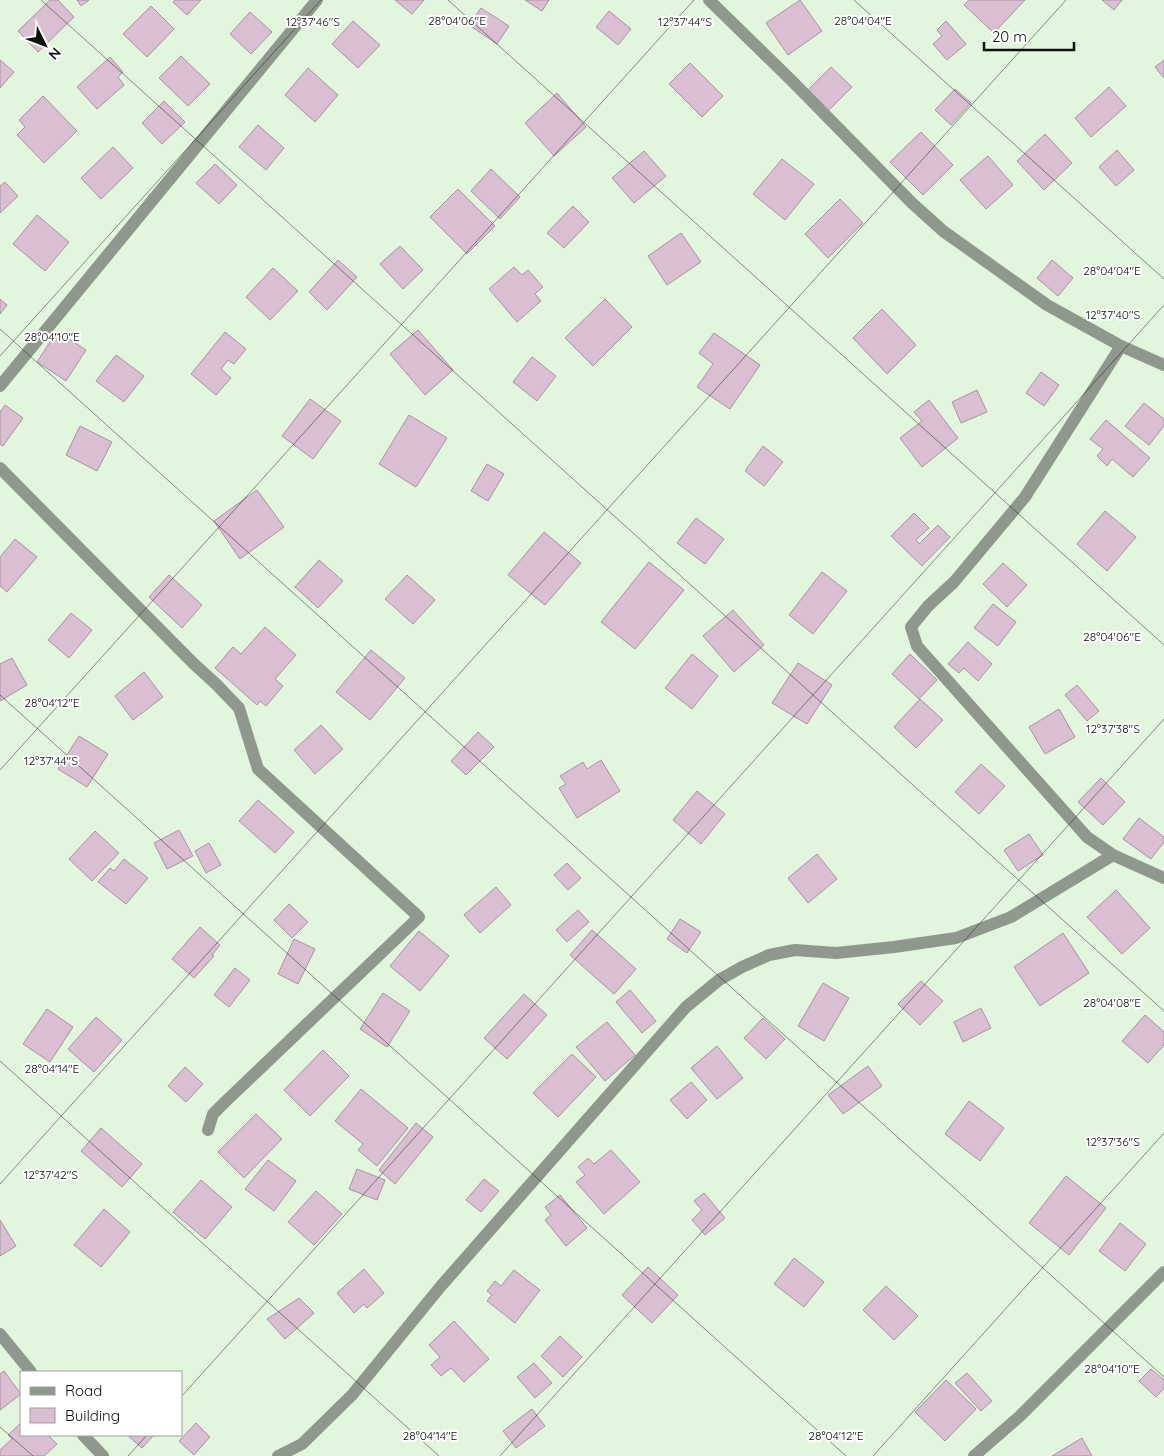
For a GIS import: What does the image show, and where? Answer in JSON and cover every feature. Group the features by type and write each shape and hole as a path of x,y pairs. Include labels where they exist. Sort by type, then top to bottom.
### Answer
{"street":[{"path":"0,386 317,0"},
{"path":"709,0 912,203 943,231 1047,306 1121,346 1164,365"},
{"path":"1121,346 1025,497 954,582 928,606 910,627 917,646 1086,837 1112,855 1164,878"},
{"path":"0,468 239,708 258,768 419,917 213,1114 208,1130"},
{"path":"278,1456 302,1444 352,1395 441,1286 686,1007 719,980 742,967 770,955 795,950 836,952 894,947 956,938 1011,917 1112,855"},
{"path":"974,1456 1020,1416 1164,1272"},
{"path":"0,1334 30,1371"},
{"path":"84,1436 103,1456"}],"building":[{"path":"50,0 58,0 74,17 38,52 18,31"},
{"path":"77,0 89,0 81,6"},
{"path":"175,0 201,0 187,15 173,2"},
{"path":"395,0 424,0 412,14"},
{"path":"525,0 549,0 542,11"},
{"path":"800,0 822,31 788,55 766,23"},
{"path":"969,0 1025,0 994,33 964,5"},
{"path":"1102,0 1122,0 1114,10"},
{"path":"151,6 174,29 147,57 123,34"},
{"path":"481,8 509,26 497,44 469,25"},
{"path":"609,11 631,29 618,45 596,27"},
{"path":"250,12 272,32 251,54 230,34"},
{"path":"353,21 380,45 358,68 332,44"},
{"path":"946,21 966,44 947,60 933,44 942,36 937,30"},
{"path":"181,56 210,84 188,106 159,78"},
{"path":"110,57 123,72 118,77 124,85 97,109 77,87"},
{"path":"0,60 14,72 0,88"},
{"path":"1164,60 1164,78 1155,67"},
{"path":"690,63 723,96 702,117 669,84"},
{"path":"831,67 852,87 828,111 808,90"},
{"path":"308,68 338,95 315,122 285,95"},
{"path":"1109,87 1126,106 1091,137 1075,118"},
{"path":"955,89 971,103 951,125 935,110"},
{"path":"557,93 586,127 554,156 525,123"},
{"path":"43,96 77,131 44,163 17,135 25,127 19,120"},
{"path":"164,101 185,122 162,144 142,123"},
{"path":"258,125 284,148 266,170 239,147"},
{"path":"921,132 953,165 923,195 890,162"},
{"path":"1045,134 1072,163 1044,190 1017,161"},
{"path":"113,147 133,168 101,199 81,178"},
{"path":"1117,150 1134,170 1116,186 1099,167"},
{"path":"644,151 666,176 634,203 612,178"},
{"path":"988,156 1013,185 986,209 960,180"},
{"path":"782,159 814,184 785,220 753,194"},
{"path":"215,164 237,185 219,204 196,183"},
{"path":"491,169 520,197 500,219 471,191"},
{"path":"5,182 18,196 0,213 0,186"},
{"path":"458,189 495,226 467,254 430,217"},
{"path":"840,199 863,223 828,258 805,234"},
{"path":"573,206 589,222 564,248 547,233"},
{"path":"37,215 69,242 45,271 13,244"},
{"path":"681,233 701,262 667,285 648,256"},
{"path":"400,246 423,270 403,289 380,264"},
{"path":"338,260 357,277 327,310 309,292"},
{"path":"1052,260 1073,278 1058,296 1037,278"},
{"path":"514,267 522,275 528,270 543,287 535,294 541,301 517,322 489,289"},
{"path":"273,268 298,291 270,320 246,297"},
{"path":"0,299 7,305 0,314"},
{"path":"605,299 632,327 593,366 565,338"},
{"path":"882,309 916,345 887,374 853,338"},
{"path":"418,330 453,370 425,395 390,354"},
{"path":"57,331 86,350 66,381 37,362"},
{"path":"225,332 246,349 234,364 228,360 221,369 231,378 216,395 191,374"},
{"path":"714,333 760,365 730,409 697,387 713,364 699,353"},
{"path":"116,355 144,376 124,402 96,381"},
{"path":"532,357 556,376 537,401 513,382"},
{"path":"1041,372 1059,385 1044,406 1026,393"},
{"path":"977,390 987,412 961,423 952,402"},
{"path":"310,399 341,421 313,459 282,436"},
{"path":"929,400 958,438 922,467 900,438 922,421 914,412"},
{"path":"1144,403 1164,419 1164,426 1149,445 1125,426"},
{"path":"5,405 23,418 3,446 0,444 0,412"},
{"path":"409,415 447,438 416,487 379,464"},
{"path":"1106,420 1150,458 1133,477 1112,459 1107,466 1097,456 1103,449 1090,439"},
{"path":"80,426 112,442 97,471 66,455"},
{"path":"763,446 783,462 764,486 745,471"},
{"path":"487,464 504,474 488,501 471,491"},
{"path":"257,490 284,527 240,559 214,521"},
{"path":"1105,511 1136,537 1107,571 1077,544"},
{"path":"914,513 929,528 916,540 919,544 938,525 950,537 922,566 891,536"},
{"path":"696,518 724,539 705,564 677,543"},
{"path":"544,532 581,563 545,605 508,575"},
{"path":"15,539 37,557 7,592 0,586 0,557"},
{"path":"319,560 343,581 318,608 295,587"},
{"path":"649,562 684,590 635,649 601,622"},
{"path":"1003,563 1027,585 1007,607 983,584"},
{"path":"822,572 847,591 813,634 789,615"},
{"path":"169,575 202,605 182,628 149,597"},
{"path":"407,575 435,600 413,624 385,599"},
{"path":"993,604 1016,622 998,646 974,628"},
{"path":"733,610 764,645 734,672 703,636"},
{"path":"71,613 92,630 69,658 48,640"},
{"path":"265,627 296,655 275,679 283,686 266,706 260,701 257,705 215,668 233,647 241,654"},
{"path":"968,642 992,664 978,681 964,668 959,673 948,664"},
{"path":"371,650 405,678 370,720 336,692"},
{"path":"692,654 718,676 692,709 665,688"},
{"path":"910,654 937,680 919,699 892,674"},
{"path":"12,658 27,685 0,701 0,664"},
{"path":"798,663 832,685 807,724 772,703"},
{"path":"144,672 163,697 133,720 115,696"},
{"path":"1077,685 1099,711 1087,721 1065,695"},
{"path":"920,699 943,720 916,748 894,727"},
{"path":"1059,709 1075,737 1045,754 1029,727"},
{"path":"321,725 343,749 315,774 294,750"},
{"path":"478,732 494,747 466,775 451,761"},
{"path":"79,736 108,754 87,787 58,769"},
{"path":"601,760 620,791 577,818 559,788 566,784 560,776 583,762 587,769"},
{"path":"981,764 1005,786 979,814 955,792"},
{"path":"1101,778 1125,802 1103,825 1078,802"},
{"path":"697,791 725,814 701,844 673,820"},
{"path":"258,800 294,832 275,853 239,821"},
{"path":"1139,818 1164,837 1164,842 1151,859 1123,839"},
{"path":"179,830 193,856 167,869 154,843"},
{"path":"95,831 119,853 92,881 69,859"},
{"path":"1029,834 1043,855 1018,871 1004,850"},
{"path":"209,843 221,865 206,873 195,851"},
{"path":"817,854 837,879 808,903 788,878"},
{"path":"124,859 148,878 126,904 98,882 110,868 114,871"},
{"path":"567,863 581,878 568,890 554,875"},
{"path":"496,887 511,905 480,933 464,915"},
{"path":"1116,890 1150,928 1122,954 1087,917"},
{"path":"289,904 308,922 292,938 274,920"},
{"path":"578,910 589,922 567,942 556,930"},
{"path":"680,919 701,932 687,953 667,939"},
{"path":"200,927 220,945 212,955 214,956 194,978 172,959"},
{"path":"592,930 636,969 614,994 570,955"},
{"path":"419,931 449,956 420,991 390,966"},
{"path":"1063,933 1089,973 1040,1006 1014,967"},
{"path":"294,939 315,949 298,984 278,974"},
{"path":"235,968 250,980 229,1007 214,995"},
{"path":"921,981 943,1001 920,1025 898,1004"},
{"path":"823,983 849,998 824,1041 798,1026"},
{"path":"630,990 656,1021 642,1033 616,1002"},
{"path":"383,993 410,1011 387,1047 360,1029"},
{"path":"524,994 547,1015 507,1059 484,1038"},
{"path":"981,1008 991,1028 963,1042 954,1022"},
{"path":"47,1009 73,1027 50,1062 23,1044"},
{"path":"1145,1015 1164,1032 1164,1045 1148,1063 1122,1041"},
{"path":"96,1017 122,1040 94,1072 68,1049"},
{"path":"763,1018 785,1039 766,1059 744,1038"},
{"path":"607,1022 635,1055 605,1081 576,1047"},
{"path":"717,1046 743,1078 717,1099 691,1068"},
{"path":"323,1050 349,1076 310,1116 284,1090"},
{"path":"572,1054 596,1077 558,1117 533,1093"},
{"path":"868,1066 882,1086 843,1114 828,1095"},
{"path":"185,1067 203,1084 186,1102 168,1086"},
{"path":"691,1082 707,1100 687,1119 670,1100"},
{"path":"361,1089 408,1128 377,1166 358,1150 363,1144 335,1121"},
{"path":"969,1101 1004,1128 980,1161 945,1134"},
{"path":"256,1114 282,1139 244,1178 218,1152"},
{"path":"416,1123 433,1137 395,1184 379,1170"},
{"path":"101,1128 142,1164 122,1187 81,1151"},
{"path":"611,1150 640,1182 604,1214 576,1182 585,1175 578,1167 588,1158 594,1164"},
{"path":"268,1160 296,1181 274,1211 245,1189"},
{"path":"357,1169 385,1180 377,1200 349,1189"},
{"path":"1066,1176 1106,1208 1069,1255 1029,1223"},
{"path":"484,1179 499,1191 481,1212 466,1200"},
{"path":"201,1180 232,1207 205,1239 173,1212"},
{"path":"316,1191 342,1214 314,1245 288,1222"},
{"path":"704,1193 725,1218 705,1235 692,1220 702,1210 694,1201"},
{"path":"560,1195 587,1228 566,1246 545,1220 551,1215 545,1207"},
{"path":"104,1209 130,1232 101,1267 74,1245"},
{"path":"0,1220 16,1246 0,1256"},
{"path":"1120,1223 1146,1244 1125,1271 1099,1251"},
{"path":"794,1258 824,1282 804,1307 774,1284"},
{"path":"648,1267 678,1295 652,1323 622,1295"},
{"path":"364,1269 384,1293 367,1308 364,1304 354,1313 337,1293"},
{"path":"514,1270 540,1290 515,1323 487,1301 492,1295 487,1291 495,1281 501,1286"},
{"path":"886,1286 918,1316 894,1340 863,1310"},
{"path":"299,1298 314,1313 285,1339 267,1319"},
{"path":"454,1321 489,1359 464,1382 451,1368 441,1376 431,1365 440,1357 429,1345"},
{"path":"560,1336 582,1357 563,1377 541,1356"},
{"path":"534,1363 552,1383 535,1398 517,1377"},
{"path":"1151,1369 1164,1380 1164,1388 1156,1397 1139,1381"},
{"path":"4,1371 20,1395 0,1410 0,1374"},
{"path":"967,1373 992,1401 981,1411 955,1383"},
{"path":"946,1380 976,1409 945,1441 915,1412"},
{"path":"532,1409 545,1426 516,1448 503,1431"},
{"path":"196,1423 210,1437 194,1455 179,1441"},
{"path":"20,1424 20,1436 49,1436 57,1444 44,1456 0,1456 0,1450 12,1439 8,1435"},
{"path":"128,1436 153,1436 142,1448"},
{"path":"1082,1438 1092,1456 1052,1456"}]}
